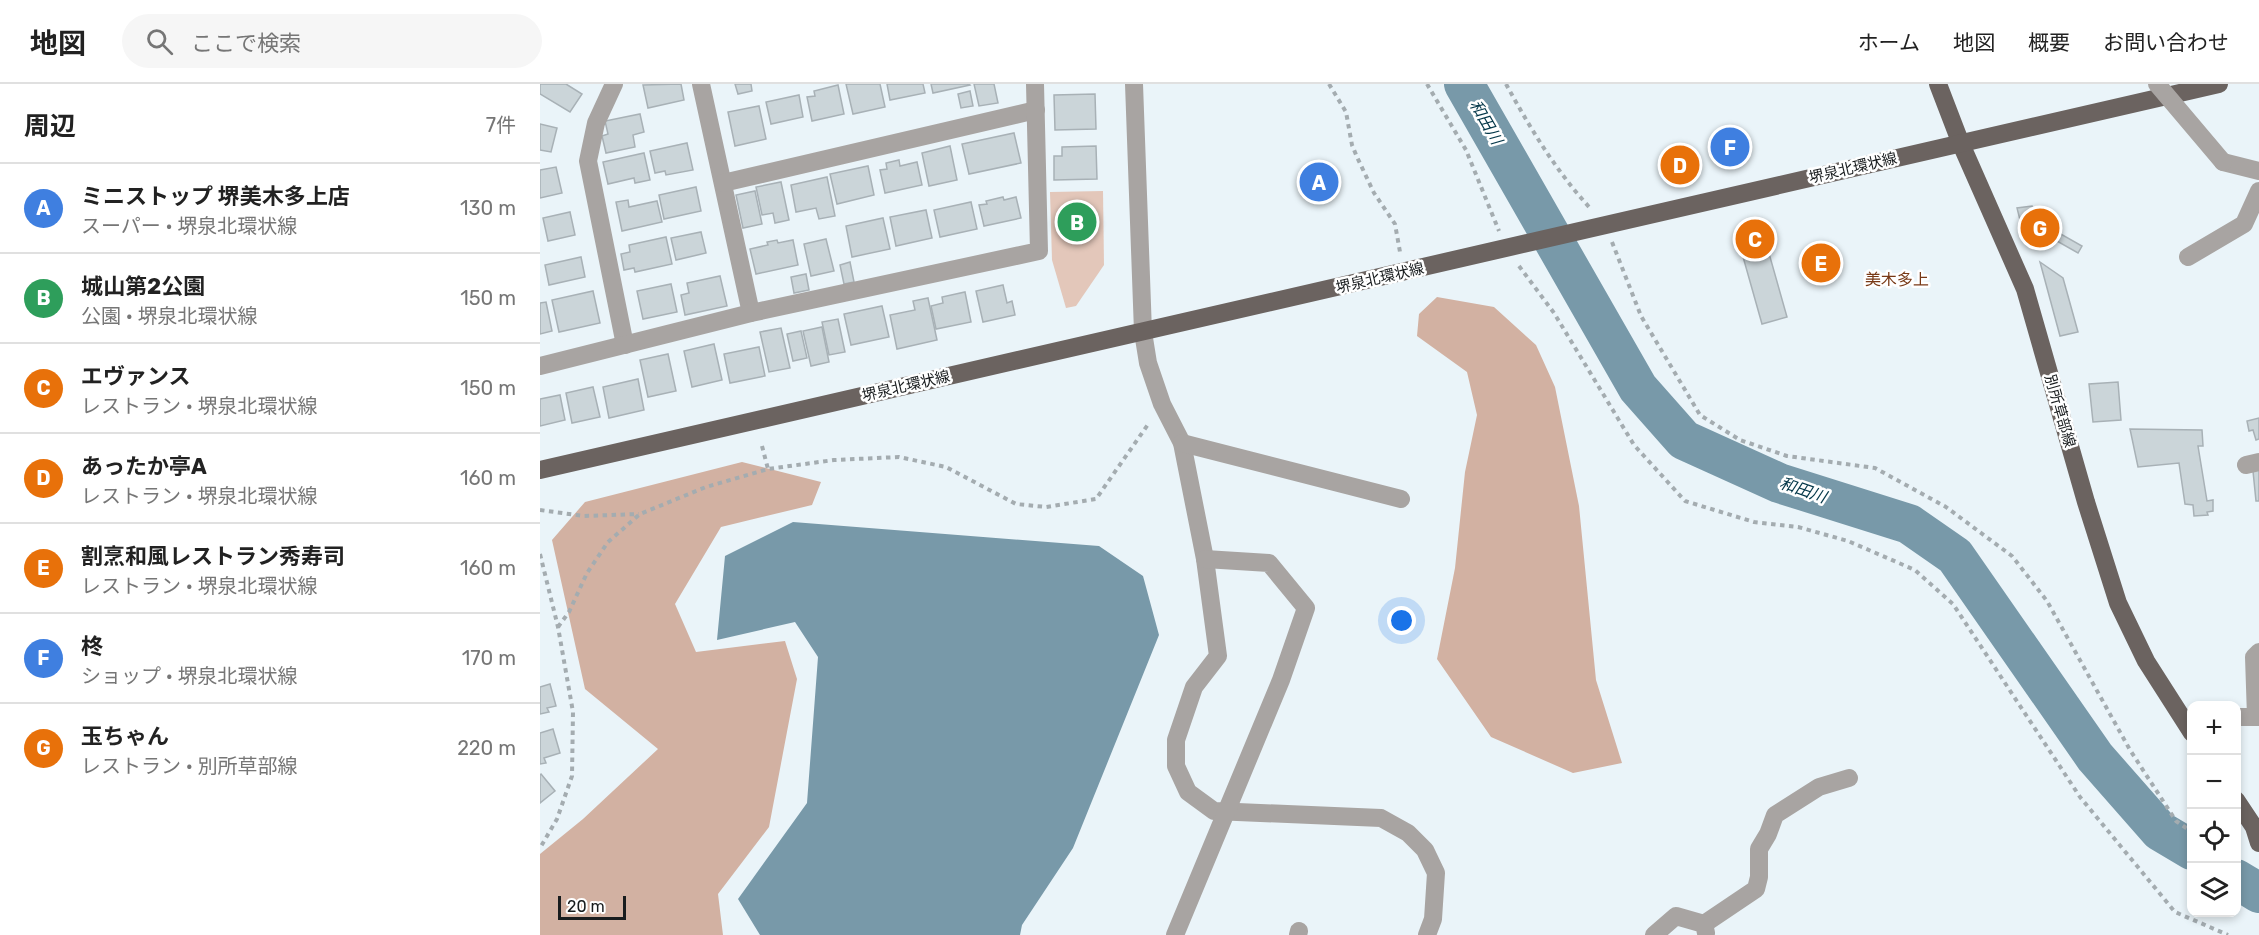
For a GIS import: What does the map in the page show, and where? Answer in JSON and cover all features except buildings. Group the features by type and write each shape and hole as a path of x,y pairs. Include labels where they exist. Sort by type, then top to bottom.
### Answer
{"main road":[{"name":"別所草部線","path":"1938,84 1961,144 2025,289 2086,502 2118,603 2146,661 2186,716"},
{"name":"堺泉北環状線","path":"540,470 2219,84"},
{"path":"2241,807 2254,826 2259,843"}],"street":[{"path":"614,84 596,123 588,161 625,345"},
{"path":"700,84 751,313"},
{"path":"540,366 751,313 1039,251 1035,84"},
{"path":"1134,84 1143,332 1148,363 1162,404 1182,443 1205,560 1218,656 1194,687 1176,740 1176,766 1188,792 1214,811 1381,818 1408,833 1425,850 1436,873 1433,919 1427,935"},
{"path":"2157,84 2223,162 2259,171"},
{"path":"723,183 1036,110"},
{"path":"2188,257 2244,224 2259,191"},
{"path":"1182,443 1401,499"},
{"path":"1175,935 1281,680 1306,608 1269,563 1205,560"},
{"path":"2241,717 2257,717 2254,657 2259,652"},
{"path":"1654,935 1676,916 1705,929 1755,889 1759,877 1759,849 1775,815 1820,787 1849,778"}],"path":[{"path":"1329,84 1346,112 1352,145 1357,157 1374,193 1395,224 1404,272"},
{"path":"1427,84 1466,150 1514,246 1634,445 1685,501 1754,522 1798,527 1848,542 1915,570 1953,604 2080,797 2175,912 2228,935"},
{"path":"1506,84 1534,135 1575,192 1605,225 1641,316 1700,416 1740,440 1787,456 1875,468 1946,507 2012,556 2047,601 2130,750 2176,821 2187,829"},
{"path":"558,627 569,612 587,573 608,542 640,514 705,488 768,469 834,460 899,457 946,467 1016,504 1046,507 1096,499 1162,404"},
{"path":"762,446 768,469"},
{"path":"540,510 584,516 640,514"},
{"path":"540,554 558,627 573,712 572,776 557,819 540,848"}],"shaded area":[{"path":"1103,191 1104,265 1076,306 1066,308 1052,260 1050,192"},
{"path":"1437,297 1494,307 1536,345 1555,387 1579,506 1596,680 1622,763 1573,773 1491,737 1437,659 1455,568 1465,472 1477,415 1467,372 1417,336 1419,314"},
{"path":"742,462 821,482 812,505 721,527 675,604 696,652 785,641 797,679 769,827 718,894 723,935 540,935 540,854 583,819 658,749 585,689 552,540 585,502"}],"water":[{"path":"793,522 1099,546 1143,576 1159,635 1073,848 1022,925 1020,935 760,935 738,899 807,803 818,657 795,622 717,640 725,556"}],"waterway":[{"name":"和田川","path":"1464,84 1638,388 1684,440 1779,483 1909,524 1955,556 2095,757 2160,831 2187,847"},
{"name":"和田川","path":"2241,882 2259,893"}],"place":[{"name":"柊","path":"1730,147"},
{"name":"あったか亭A","path":"1680,165"},
{"name":"ミニストップ 堺美木多上店","path":"1319,182"},
{"name":"城山第2公園","path":"1077,222"},
{"name":"玉ちゃん","path":"2040,228"},
{"name":"エヴァンス","path":"1755,239"},
{"name":"割烹和風レストラン秀寿司","path":"1821,263"}],"district":[{"name":"美木多上","path":"1897,279"}]}
